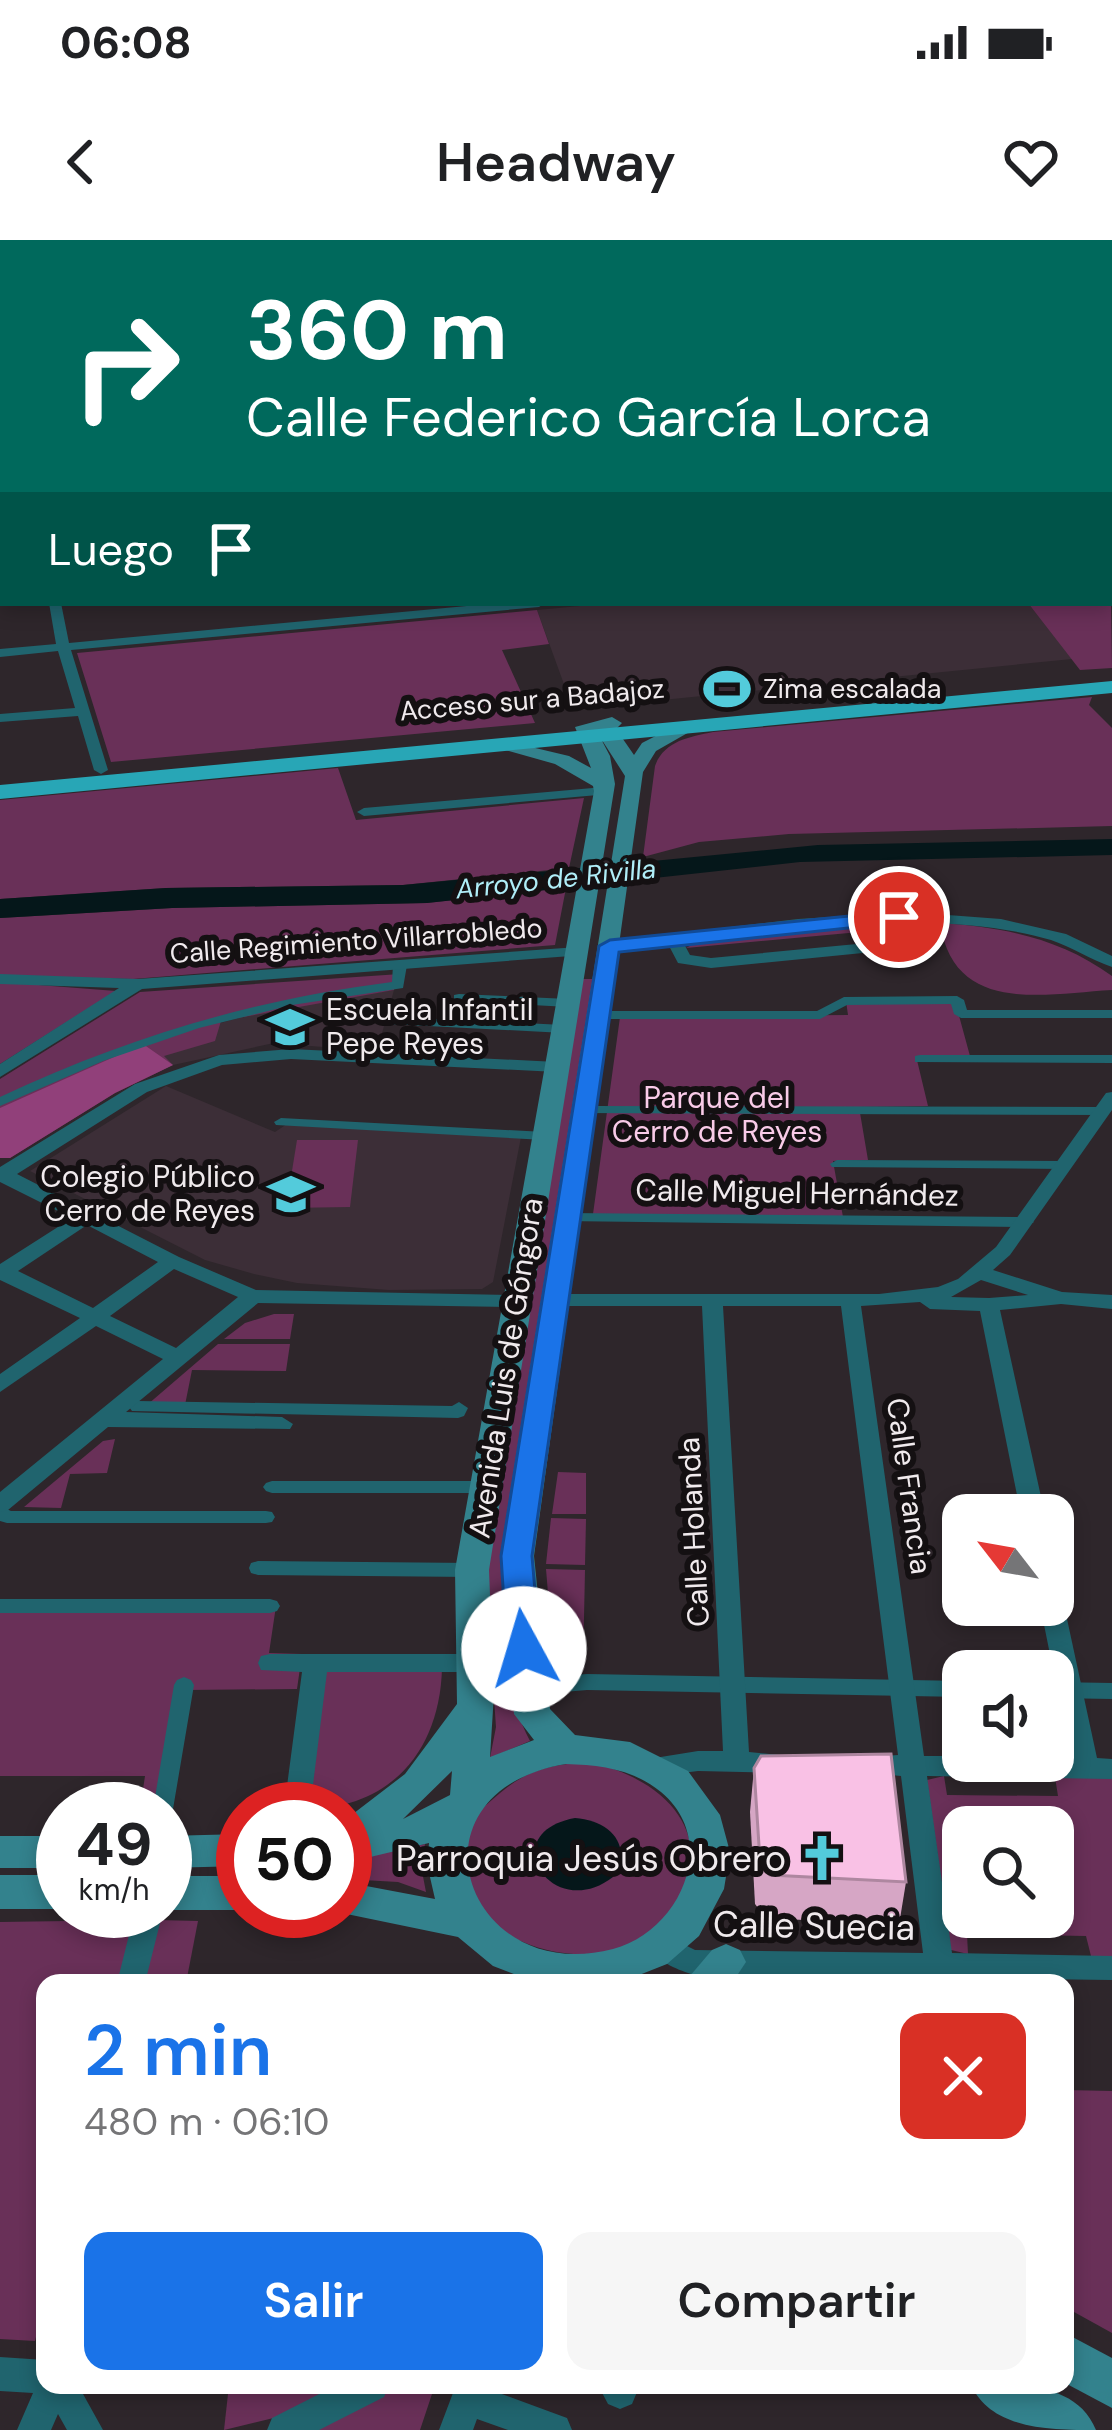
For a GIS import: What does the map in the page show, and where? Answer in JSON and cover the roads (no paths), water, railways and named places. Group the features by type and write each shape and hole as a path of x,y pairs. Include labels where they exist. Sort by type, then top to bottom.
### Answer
{"highway":[{"name":"Acceso sur a Badajoz","path":"104,776 1112,676"},
{"name":"Acceso sur a Badajoz","path":"104,776 498,745 595,730 688,727 1112,687"},
{"path":"0,780 104,776"},
{"path":"0,792 104,776"}],"main road":[{"path":"595,730 633,772 649,747 688,727"},
{"path":"595,730 605,787"},
{"path":"498,745 547,755 605,787"},
{"name":"Avenida Luis de Góngora","path":"566,1749 532,1714 517,1556 582,1110 578,952 603,891 624,857 633,772"},
{"name":"Avenida Luis de Góngora","path":"464,1800 476,1706 472,1570 516,1301 557,1067 610,946 603,891 593,861 605,787"},
{"path":"372,1827 434,1773 476,1706"},
{"path":"372,1840 413,1833 513,1762 566,1749 609,1752 651,1767 695,1806 710,1842 710,1880 695,1914 656,1962 560,1974"},
{"path":"464,1800 451,1824 444,1872 466,1921 492,1946 549,1974"},
{"path":"0,1852 36,1852"},
{"path":"0,1892 36,1892"},
{"path":"372,1904 466,1921"},
{"path":"1074,2362 1112,2384"},
{"path":"1010,2394 1072,2430"}],"street":[{"path":"56,606 62,643 104,776"},
{"path":"62,643 111,634 442,608"},
{"path":"2,650 227,632 318,615 442,608"},
{"path":"0,718 83,711"},
{"path":"364,812 605,787"},
{"path":"610,946 908,917 996,921 1049,933 1112,958"},
{"path":"674,940 684,959 731,961 903,944 916,935 908,917"},
{"name":"Calle Regimiento Villarrobledo","path":"0,979 138,984 578,952"},
{"path":"0,1102 109,1051 175,1028 314,997 398,986 400,965"},
{"path":"0,1072 138,984"},
{"path":"459,998 577,1016"},
{"path":"394,1021 820,1015 844,1001 1112,1014"},
{"path":"1,1174 141,1088 219,1060 291,1054 557,1067"},
{"path":"920,1059 1112,1059"},
{"path":"582,1110 1109,1103"},
{"path":"909,1299 943,1293 980,1273 1026,1222 1109,1103"},
{"path":"281,1122 545,1136"},
{"path":"837,1164 1065,1165"},
{"path":"1,1174 172,1261 253,1296 516,1301"},
{"path":"1,1272 86,1217"},
{"name":"Calle Miguel Hernández","path":"567,1218 1026,1222"},
{"path":"0,1384 172,1261"},
{"path":"1,1272 178,1358"},
{"path":"980,1273 1060,1298"},
{"path":"253,1296 0,1508 8,1517 266,1517"},
{"path":"553,1300 909,1299 989,1305 1060,1298 1112,1302"},
{"name":"Calle Holanda","path":"712,1300 736,1762"},
{"name":"Calle Francia","path":"850,1300 939,1966"},
{"path":"989,1305 1030,1494"},
{"path":"138,1407 377,1412 467,1408"},
{"path":"104,1419 282,1424"},
{"path":"272,1487 486,1486"},
{"path":"258,1568 472,1570"},
{"path":"0,1606 270,1606"},
{"path":"270,1663 474,1663"},
{"path":"301,1782 316,1663"},
{"path":"529,1687 587,1682 942,1688"},
{"path":"168,1782 184,1685"},
{"path":"1074,1690 1112,1691"},
{"path":"847,1765 1099,1769 1074,1716"},
{"path":"651,1767 803,1764"},
{"path":"133,1974 142,1938"},
{"name":"Calle Suecia","path":"656,1962 691,1962 715,1973 939,1966 1112,1968"},
{"path":"0,2374 36,2376"},
{"path":"34,2430 52,2394"},
{"path":"52,2430 55,2394"},
{"path":"62,2394 86,2430"},
{"path":"284,2430 354,2394"},
{"path":"466,2405 555,2430"}],"water":[{"name":"Arroyo de Rivilla","path":"1112,839 1112,855 800,862 427,903 172,908 0,918 0,899 166,888 403,885 818,845"},
{"path":"575,1818 608,1829 619,1845 621,1855 613,1877 590,1889 570,1890 553,1883 540,1871 535,1856 538,1840 551,1827"}],"place":[{"name":"Zima escalada","path":"727,689"},
{"name":"Escuela Infantil Pepe Reyes","path":"290,1027"},
{"name":"Colegio Público Cerro de Reyes","path":"291,1194"},
{"name":"Parroquia Jesús Obrero","path":"822,1858"}],"park label":[{"name":"Parque del Cerro de Reyes","path":"717,1115"}]}
